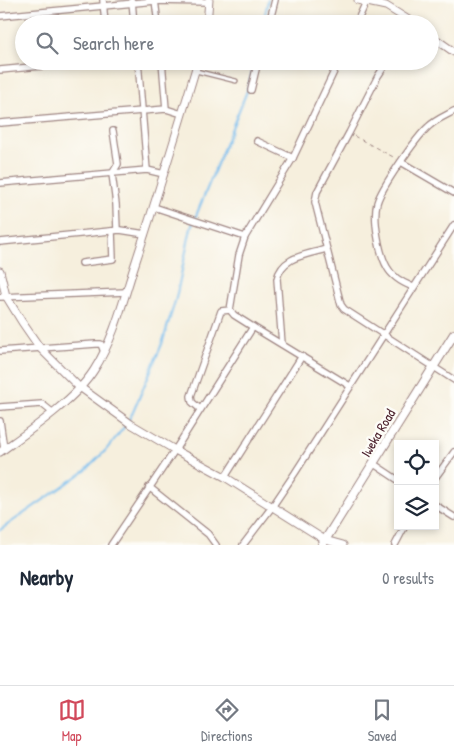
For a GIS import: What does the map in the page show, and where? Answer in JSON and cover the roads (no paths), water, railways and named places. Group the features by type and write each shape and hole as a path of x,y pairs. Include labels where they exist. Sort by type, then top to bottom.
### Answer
{"main road":[{"name":"Iweka Road","path":"323,543 374,464 432,366 454,334"}],"street":[{"path":"155,0 157,15"},
{"path":"0,16 104,3 155,0 209,1 208,15"},
{"path":"271,15 276,0"},
{"path":"358,0 386,6 400,15"},
{"path":"132,1 133,15"},
{"path":"360,15 366,1"},
{"path":"439,41 454,52"},
{"path":"0,70 15,69"},
{"path":"139,70 147,170"},
{"path":"163,70 166,109"},
{"path":"251,90 256,70"},
{"path":"335,70 293,158 245,237 239,255 230,310 234,315 350,386"},
{"path":"382,70 315,197 326,249 340,305 454,380"},
{"path":"2,451 52,412 80,387 94,370 104,352 154,207 195,71"},
{"path":"0,123 166,109 182,114"},
{"path":"413,288 400,281 386,266 377,227 377,202 401,162 426,128 454,111"},
{"path":"82,263 113,259 116,204 112,174 118,164 112,130"},
{"path":"257,141 293,158"},
{"path":"401,162 454,193"},
{"path":"0,183 147,170 164,174"},
{"path":"154,207 245,237"},
{"path":"243,545 272,507 454,226"},
{"path":"0,242 114,231 145,234"},
{"path":"282,344 278,271 288,261 326,249"},
{"path":"0,271 3,297 40,348 80,387 128,422 225,477 323,543 343,545"},
{"path":"3,297 126,292"},
{"path":"200,409 192,402 191,396 221,311 230,310"},
{"path":"111,545 175,450 253,327"},
{"path":"0,351 101,344 104,352"},
{"path":"225,477 302,356"},
{"path":"0,407 42,404 52,412"},
{"path":"0,421 2,451"},
{"path":"439,473 454,452"},
{"path":"374,464 394,477"},
{"path":"149,487 208,534 216,545"},
{"path":"439,507 454,517"},
{"path":"394,545 403,530"}],"lane":[{"path":"195,71 236,80"}],"waterway":[{"path":"265,15 268,0"},
{"path":"0,530 85,471 106,450 125,426 133,412 162,344 176,298 191,228 247,91 253,70"}]}
